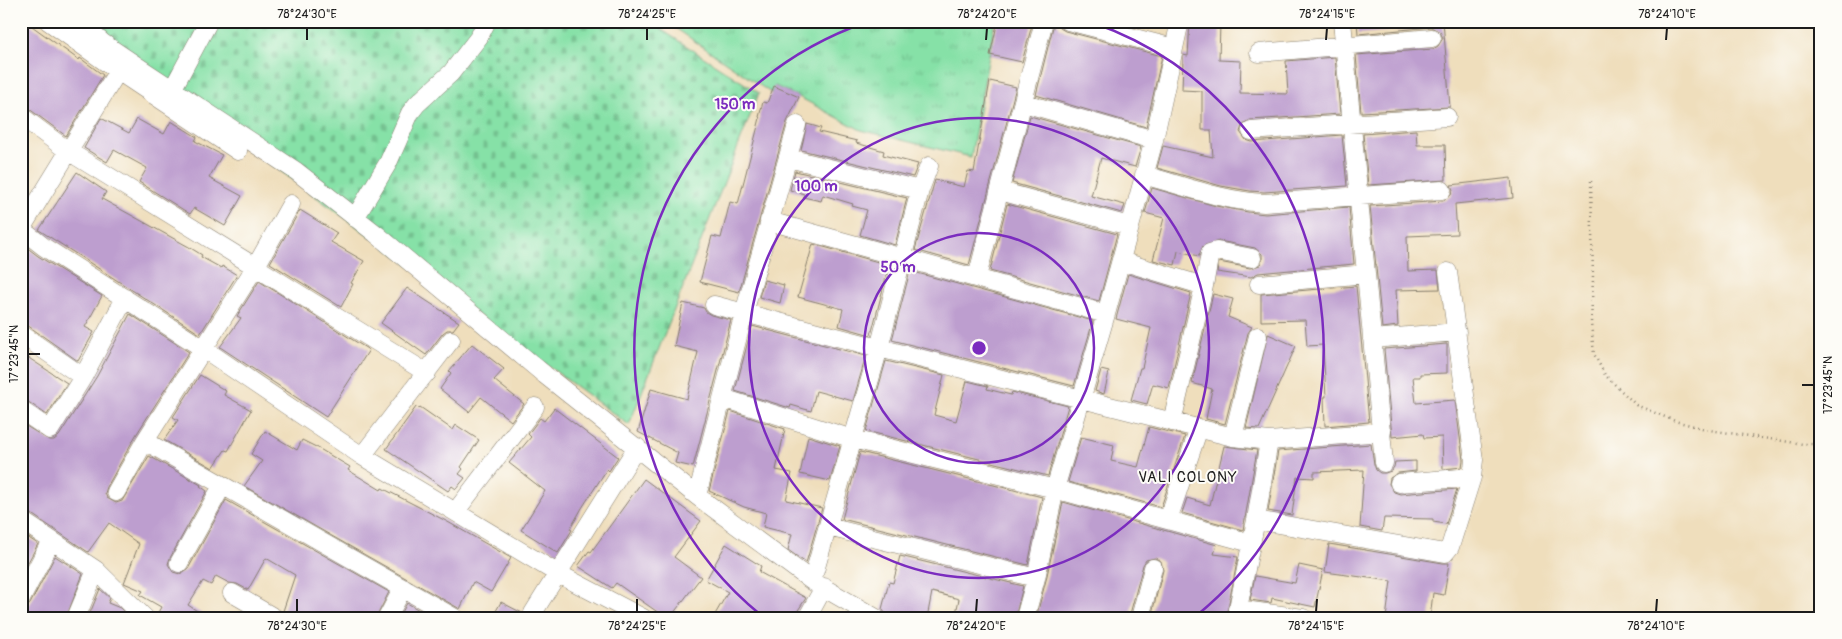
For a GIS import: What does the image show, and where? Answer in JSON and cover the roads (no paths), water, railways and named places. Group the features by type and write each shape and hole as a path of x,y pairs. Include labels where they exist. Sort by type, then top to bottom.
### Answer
{"street":[{"path":"48,21 118,71 238,151"},
{"path":"78,21 103,43 296,171 545,375 697,496 818,584 876,618"},
{"path":"172,90 209,21"},
{"path":"355,218 388,163 410,113 417,104 451,73 479,37 487,21"},
{"path":"977,277 1044,21"},
{"path":"1025,618 1036,578 1055,489 1154,140 1180,21"},
{"path":"1342,21 1384,464"},
{"path":"1078,22 1174,48"},
{"path":"1258,53 1432,38"},
{"path":"118,71 21,229 44,247 204,349 362,456 557,573 643,618"},
{"path":"1024,103 1154,140"},
{"path":"21,116 68,151 427,373"},
{"path":"1251,131 1447,117"},
{"path":"697,496 744,313 797,125"},
{"path":"788,158 920,190"},
{"path":"807,618 818,584 828,527 879,348 920,190 929,166"},
{"path":"1144,174 1249,203 1442,190"},
{"path":"1000,191 1130,226"},
{"path":"116,492 145,441 256,266 291,204"},
{"path":"769,221 1106,314"},
{"path":"1172,422 1210,253 1217,251 1252,258"},
{"path":"1121,261 1204,286"},
{"path":"1256,520 1445,553 1450,547 1472,477 1474,460 1448,272"},
{"path":"1259,284 1366,274"},
{"path":"21,410 50,430 83,377 125,298"},
{"path":"714,305 1233,437 1269,440 1382,432"},
{"path":"1372,339 1457,332"},
{"path":"21,334 83,377"},
{"path":"1233,437 1258,336"},
{"path":"362,456 451,340"},
{"path":"723,398 853,439 1055,489 1251,544"},
{"path":"456,512 535,407"},
{"path":"1168,520 1199,428"},
{"path":"1269,440 1256,520 1236,613 1304,618"},
{"path":"145,441 455,618"},
{"path":"533,612 637,447"},
{"path":"1399,483 1472,477"},
{"path":"179,563 222,486"},
{"path":"21,520 96,570 145,618"},
{"path":"828,527 1036,578"},
{"path":"21,599 51,541"},
{"path":"1140,618 1153,568"},
{"path":"76,618 96,570"},
{"path":"387,618 403,588"},
{"path":"232,593 275,618"}],"district":[{"name":"VALI COLONY","path":"1188,477"}]}
